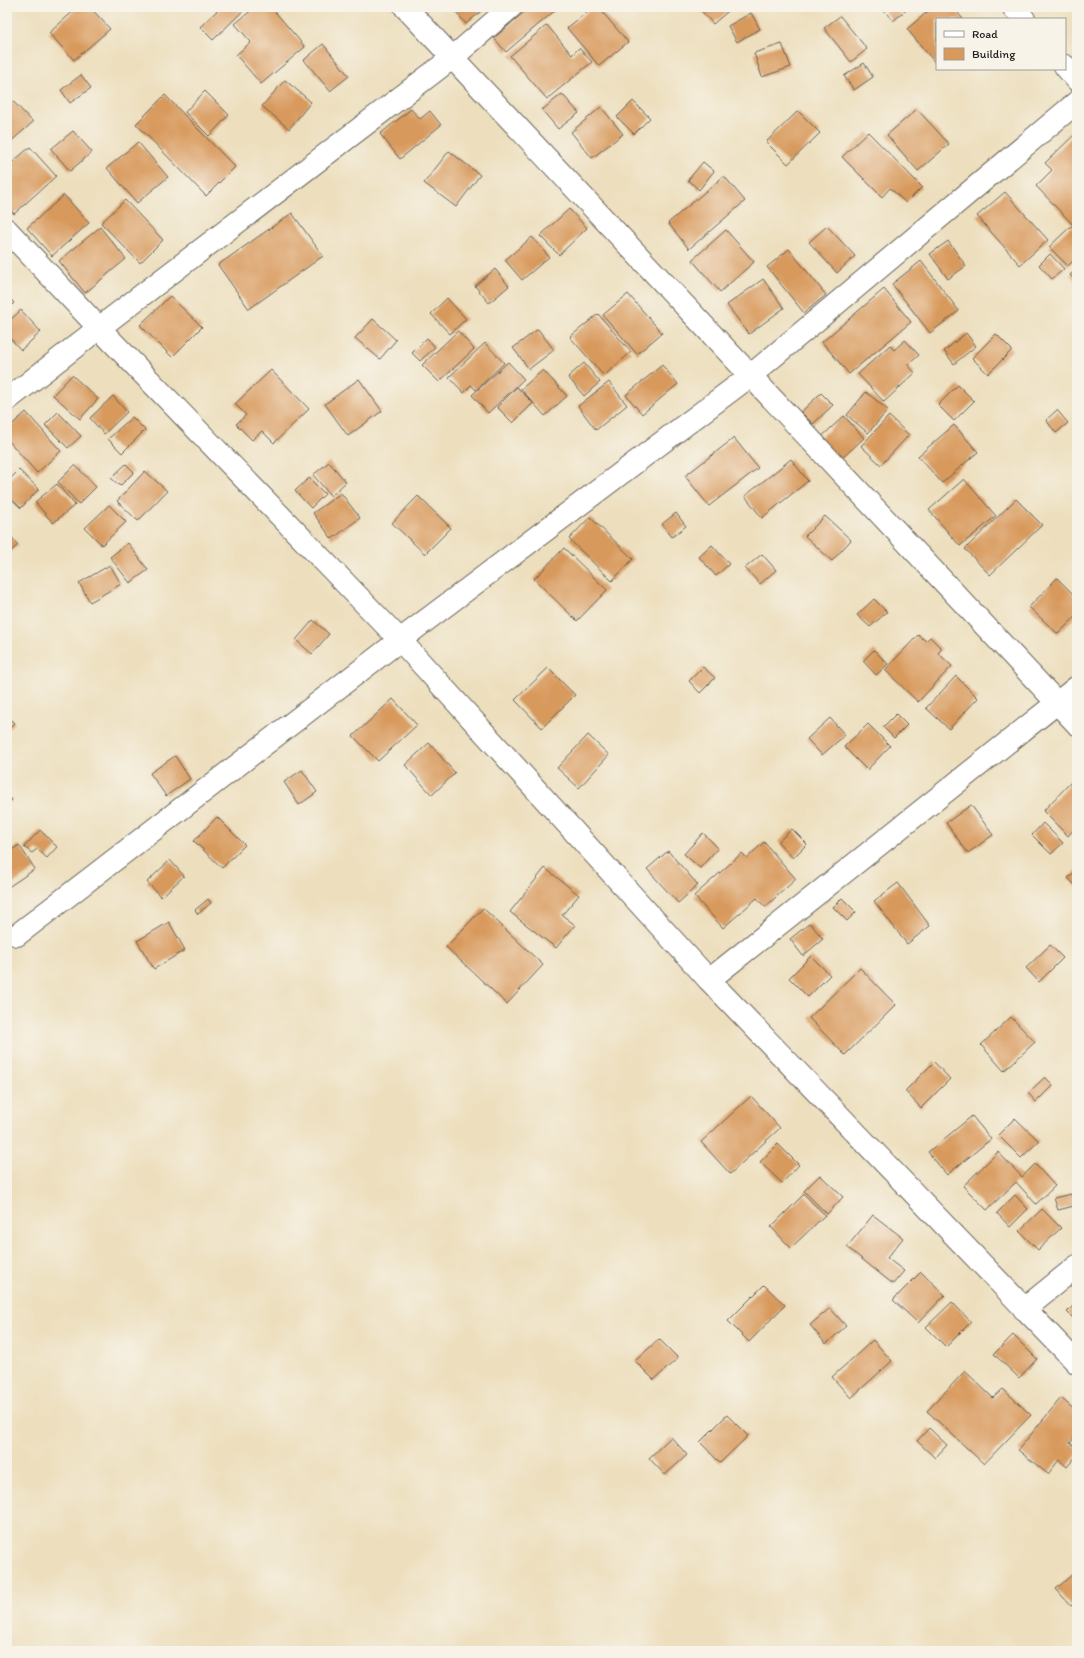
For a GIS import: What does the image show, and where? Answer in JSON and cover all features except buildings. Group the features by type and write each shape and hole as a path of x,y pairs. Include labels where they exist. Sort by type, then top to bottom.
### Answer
{"street":[{"path":"404,7 1077,724"},
{"path":"7,400 452,58 511,7"},
{"path":"1013,7 1023,18"},
{"path":"1066,67 1077,80"},
{"path":"17,935 400,640 750,376 1077,102"},
{"path":"7,230 99,328 400,640 709,980 1077,1363"},
{"path":"709,980 1077,687"},
{"path":"1024,1309 1077,1266"}]}
